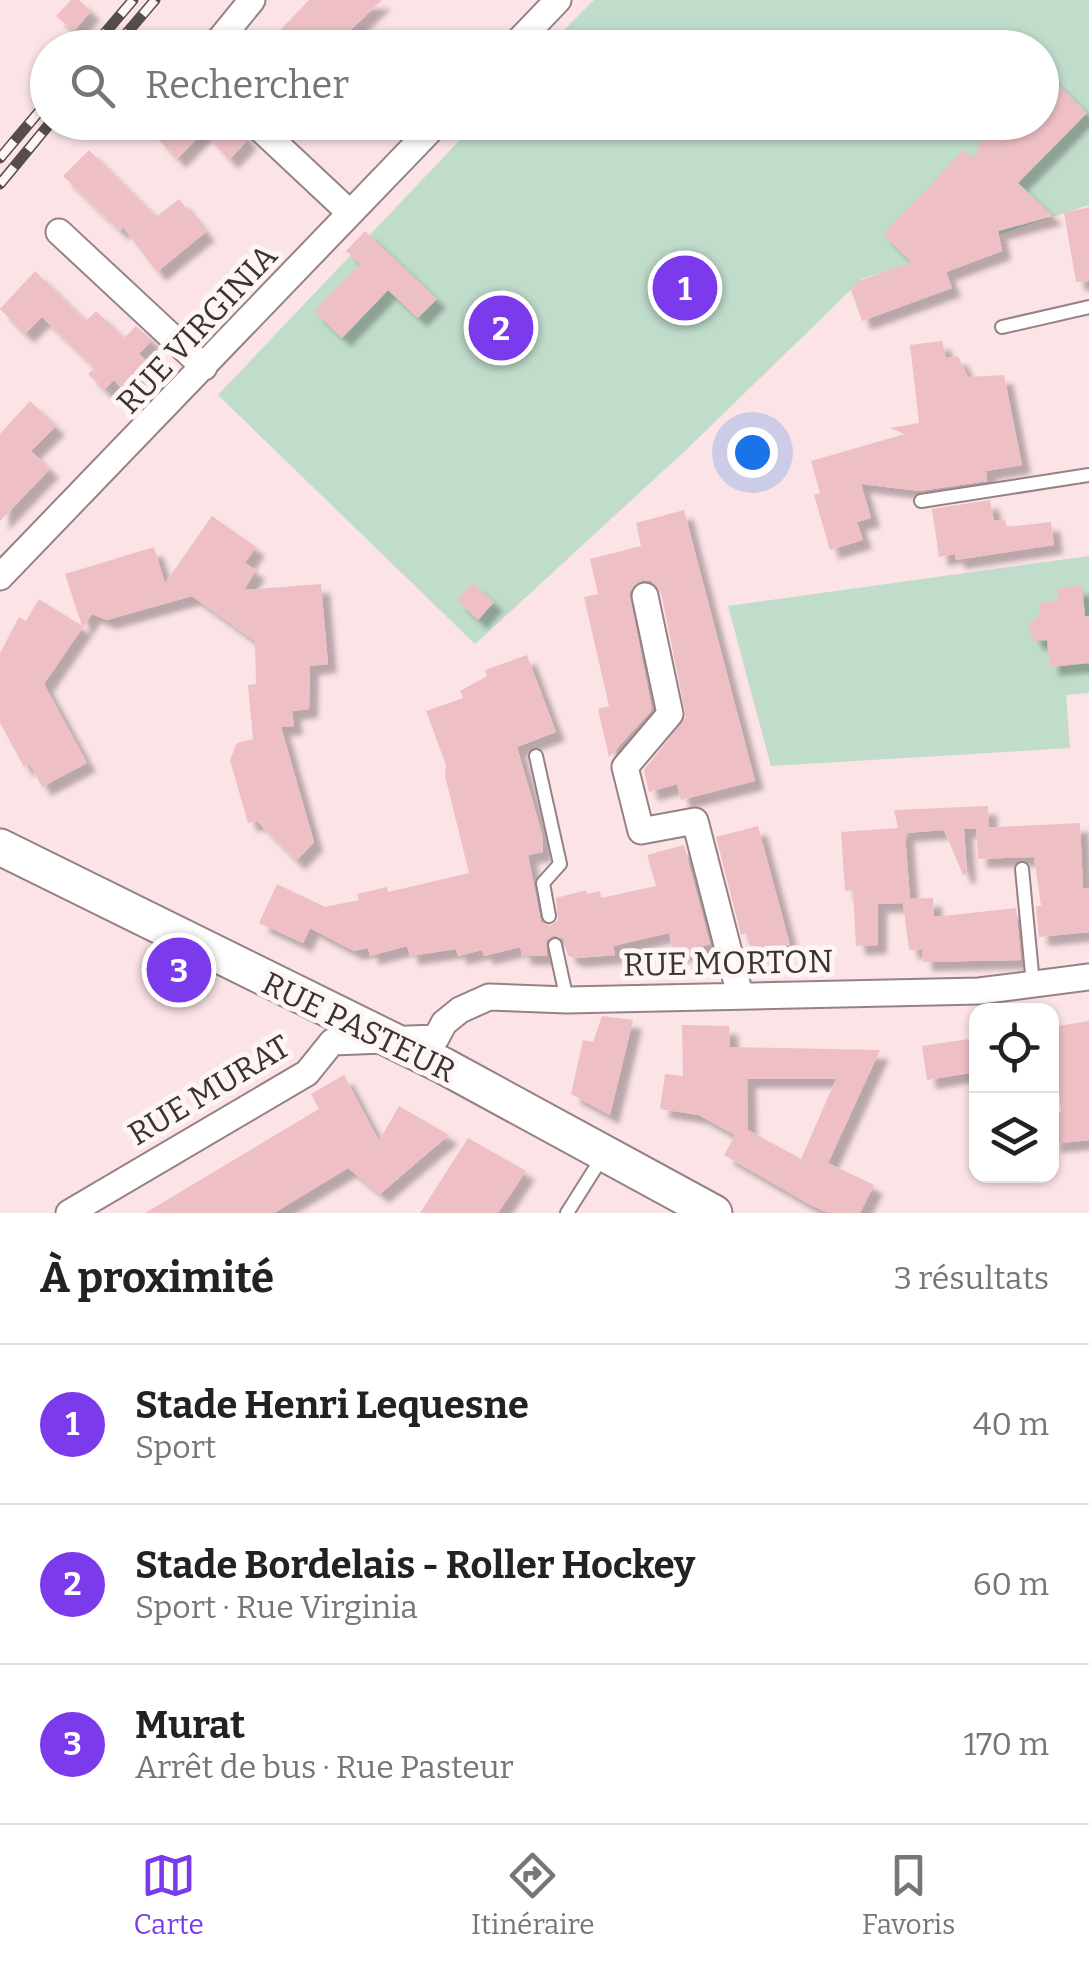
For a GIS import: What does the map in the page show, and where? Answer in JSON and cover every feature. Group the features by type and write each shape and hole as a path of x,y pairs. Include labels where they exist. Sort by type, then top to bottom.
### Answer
{"street":[{"path":"228,30 252,0"},
{"path":"529,30 558,0"},
{"path":"273,140 350,213"},
{"name":"RUE VIRGINIA","path":"0,577 421,140"},
{"path":"59,232 204,367"},
{"path":"645,596 670,714 625,767 641,831 695,821 740,994"},
{"name":"RUE PASTEUR","path":"0,847 384,1040 444,1066 714,1213"},
{"name":"RUE MORTON","path":"384,1040 436,1038 444,1024 460,1010 489,997 567,1000 978,991 1089,977"},
{"name":"RUE MURAT","path":"69,1213 307,1073 332,1042 384,1040"}],"lane":[{"path":"1002,327 1089,307"},
{"path":"921,501 1089,476"},
{"path":"536,756 560,864 543,883 549,916"},
{"path":"1022,868 1033,984"},
{"path":"556,944 567,1000"},
{"path":"568,1213 604,1154"}],"green space":[{"path":"594,0 1089,0 1089,205 862,279 687,449 475,644 218,395 460,140 1059,140 1059,30 564,30"},
{"path":"1089,556 1089,693 1066,695 1070,748 771,766 728,606"}],"building":[{"path":"71,0 79,0 91,11 75,30 56,16"},
{"path":"309,0 382,0 351,30 280,30"},
{"path":"1059,86 1087,113 1018,183 1053,216 998,231 1002,251 946,272 952,288 862,321 851,290 859,281 911,262 883,234 964,150 973,159 982,140 1059,140"},
{"path":"159,140 195,140 177,159"},
{"path":"212,140 248,140 229,160"},
{"path":"89,150 156,217 179,199 206,232 157,272 123,227 120,231 63,176"},
{"path":"1089,207 1089,281 1076,282 1064,213"},
{"path":"365,231 437,299 418,318 388,290 342,338 314,311 360,264 346,251"},
{"path":"35,271 86,321 96,311 124,338 136,326 152,340 139,354 148,362 122,389 114,380 104,390 88,374 95,368 42,317 25,334 0,309"},
{"path":"942,341 946,358 958,356 968,377 1004,375 1022,465 986,471 987,481 919,491 861,484 871,518 857,522 863,540 830,550 814,495 820,493 811,461 905,434 890,428 919,423 910,345"},
{"path":"30,401 56,426 31,451 50,469 0,521 0,434"},
{"path":"990,500 994,521 1005,520 1007,527 1051,522 1054,545 956,560 955,554 939,557 932,509"},
{"path":"684,510 755,781 681,800 677,784 649,792 644,770 686,717 661,592 651,581 643,580 629,592 652,710 609,757 598,709 609,706 584,597 598,594 590,559 641,546 636,523"},
{"path":"212,516 256,547 245,563 256,570 244,590 321,584 328,664 310,666 309,709 292,711 294,726 281,727 314,842 296,861 257,821 248,823 230,760 237,743 253,739 248,685 256,684 255,641 192,596 107,620 92,614 44,684 87,763 42,787 30,764 24,767 0,723 0,653 19,617 26,621 39,599 82,626 65,574 154,547 165,583"},
{"path":"472,583 494,602 478,620 457,601"},
{"path":"1082,586 1085,616 1089,616 1089,663 1050,667 1047,640 1034,641 1028,625 1040,614 1040,603 1058,601 1058,588"},
{"path":"527,655 556,732 517,747 542,834 543,852 528,855 541,922 550,926 558,920 556,898 586,890 587,894 600,891 601,898 656,886 647,855 684,845 710,944 674,955 669,933 613,946 615,955 578,958 568,956 563,939 554,935 546,941 547,956 522,956 520,947 484,956 482,950 458,956 456,949 410,956 407,946 370,956 368,948 354,951 310,928 303,943 259,923 277,884 325,907 359,900 357,894 387,887 388,892 469,873 445,776 446,765 426,711 463,698 460,691 487,676 485,670"},
{"path":"988,806 989,827 964,829 967,874 963,875 944,830 905,833 910,899 933,898 934,917 1016,908 1021,960 923,962 922,949 909,950 903,903 878,904 878,945 856,946 853,890 845,891 841,832 898,828 894,810"},
{"path":"1080,823 1083,889 1089,888 1089,932 1039,937 1036,906 1041,906 1034,857 978,859 976,828"},
{"path":"758,826 790,945 752,954 746,933 741,935 716,837"},
{"path":"602,1016 633,1020 610,1115 571,1094 583,1040 593,1042"},
{"path":"1089,1021 1089,1140 1059,1143 1059,1026"},
{"path":"682,1025 729,1026 730,1047 880,1050 828,1163 874,1185 860,1213 828,1213 809,1204 724,1155 735,1135 699,1115 660,1109 665,1074 683,1076","holes":["747,1079 836,1079 801,1159 748,1130"]},
{"path":"969,1039 969,1073 927,1080 922,1046"},
{"path":"344,1075 379,1141 399,1106 449,1135 380,1194 348,1168 274,1213 145,1213 319,1109 311,1094"},
{"path":"468,1138 526,1171 498,1213 420,1213"}],"railway":[{"path":"107,30 133,0"},
{"path":"129,30 155,0"},
{"path":"0,158 30,122"},
{"path":"0,184 36,140"}],"place":[{"name":"Stade Henri Lequesne","path":"685,288"},
{"name":"Stade Bordelais - Roller Hockey","path":"501,328"},
{"name":"Murat","path":"179,970"}]}
